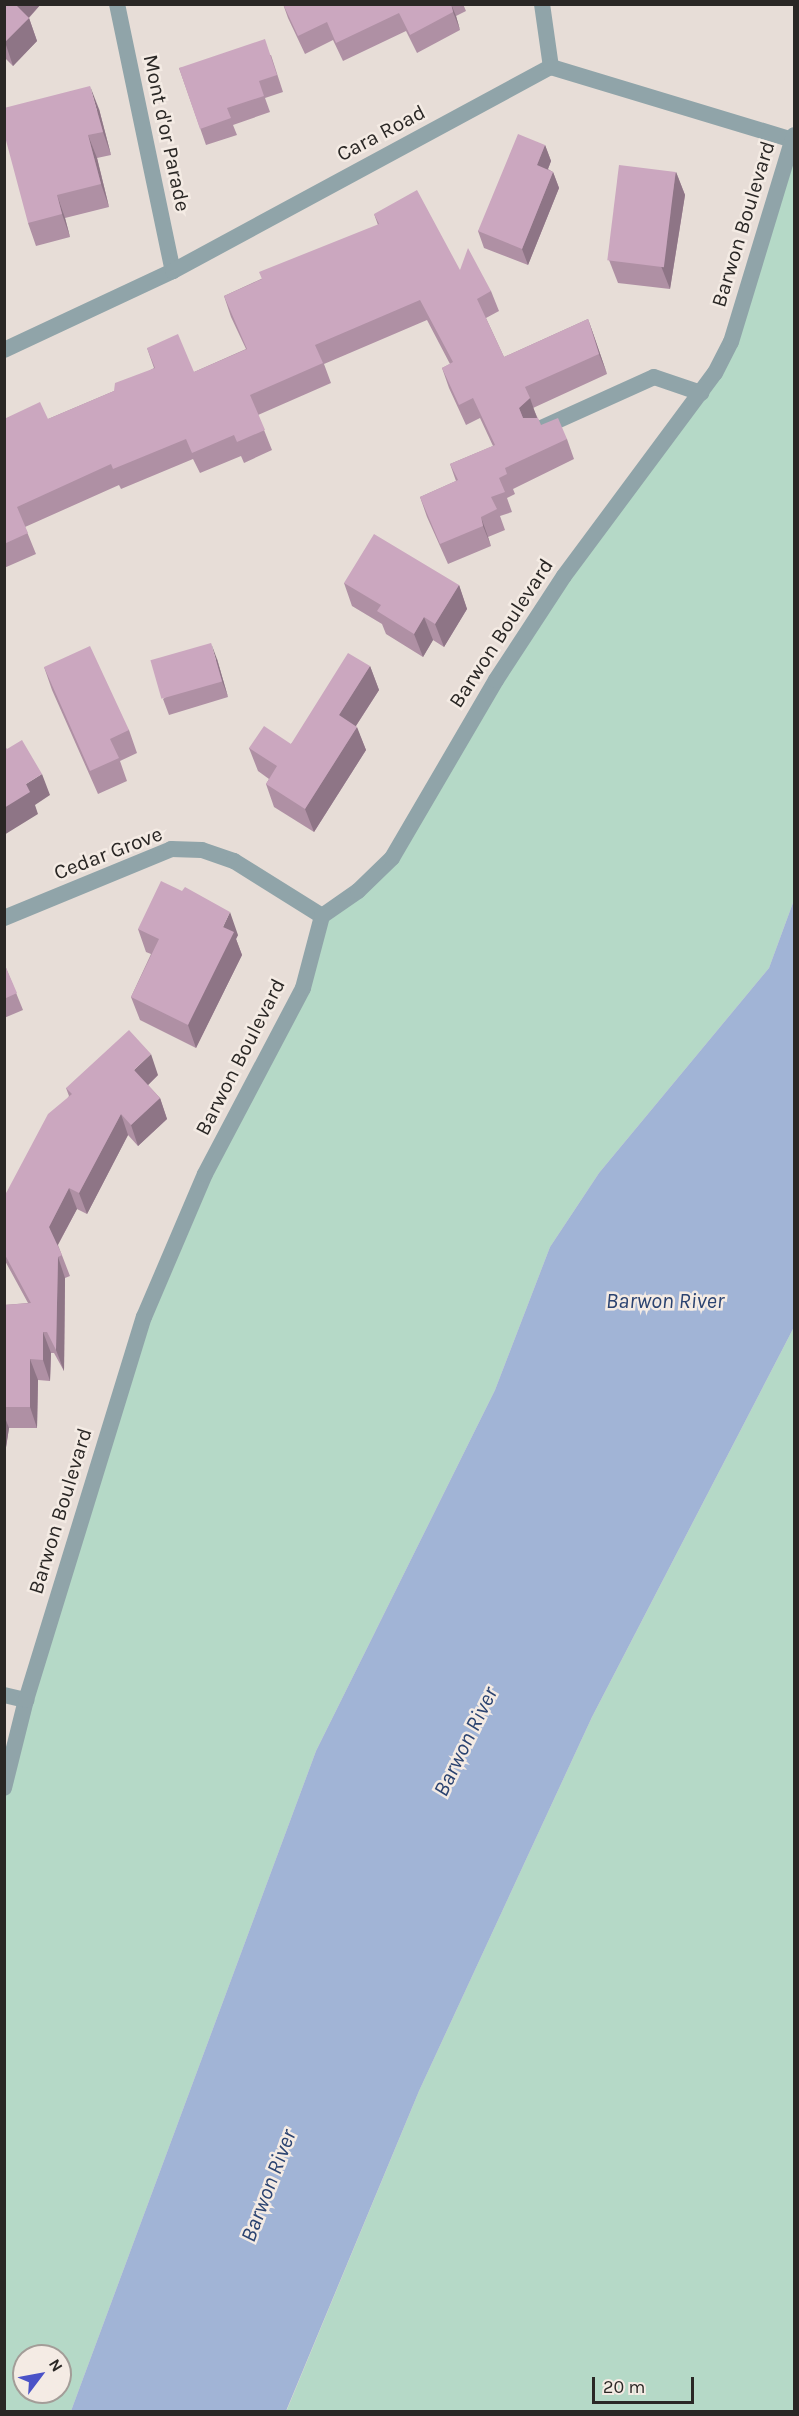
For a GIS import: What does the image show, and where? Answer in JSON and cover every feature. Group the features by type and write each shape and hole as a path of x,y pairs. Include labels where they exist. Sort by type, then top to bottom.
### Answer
{"street":[{"name":"Mont d'or Parade","path":"117,4 173,270"},
{"path":"542,4 551,67 794,138"},
{"name":"Cara Road","path":"4,350 173,270 551,67"},
{"name":"Barwon Boulevard","path":"4,1788 26,1700 144,1317 205,1174 303,988 322,916 358,891 392,858 496,680 564,576 701,393 731,342 794,138"},
{"path":"537,430 654,377 701,393"},
{"name":"Cedar Grove","path":"4,918 171,849 202,850 234,861 322,916"},
{"path":"4,1695 26,1700"}],"green space":[{"path":"794,135 794,900 769,968 599,1173 550,1247 495,1390 316,1751 71,2411 5,2412 5,1788 144,1317 287,1021 322,916 392,858 496,680 715,373"},
{"path":"794,1327 794,2411 286,2412 419,2091 592,1717"}],"water":[{"name":"Barwon River","path":"794,900 794,1327 592,1717 419,2091 286,2411 71,2411 316,1751 495,1390 550,1247 599,1173 769,968"}],"building":[{"path":"4,4 15,4 29,18 5,42"},
{"path":"283,4 451,4 453,12 410,35 399,13 336,43 327,22 298,36"},
{"path":"265,39 277,75 259,81 264,96 227,108 231,118 200,129 179,68"},
{"path":"90,86 103,132 88,135 101,184 57,195 62,214 28,223 4,133 4,108"},
{"path":"518,134 545,145 537,165 553,172 522,249 478,231"},
{"path":"619,165 676,172 664,267 607,260"},
{"path":"417,190 460,270 468,248 491,291 477,299 504,357 588,319 599,354 525,387 530,398 519,408 523,418 538,418 541,425 558,418 567,439 505,468 507,474 499,478 505,492 491,497 497,509 481,517 483,526 440,544 420,497 458,480 450,464 495,445 473,398 459,405 442,368 453,362 420,300 315,345 323,363 250,395 265,430 237,442 234,435 192,453 186,439 113,469 111,464 17,507 28,533 4,544 4,419 40,402 48,419 114,391 115,383 155,368 147,348 178,334 194,372 247,349 224,296 262,279 259,272 379,224 374,214"},
{"path":"374,534 459,585 435,624 424,617 414,634 377,611 381,605 344,583"},
{"path":"211,643 222,681 161,699 150,660"},
{"path":"90,646 129,730 110,739 119,758 90,771 44,667"},
{"path":"348,653 370,666 339,715 357,727 305,809 266,784 277,766 249,748 264,726 291,744"},
{"path":"22,740 42,774 26,784 30,792 4,808 4,745 7,749"},
{"path":"161,881 182,891 185,887 230,912 223,927 234,932 188,1025 131,997 159,939 138,929"},
{"path":"4,963 17,993 4,999"},
{"path":"129,1030 151,1054 134,1070 160,1098 131,1125 121,1114 79,1193 69,1188 49,1227 62,1255 58,1257 56,1350 47,1332 43,1332 43,1360 30,1359 30,1407 4,1407 4,1305 31,1303 4,1253 4,1197 48,1114 72,1094 66,1088"}]}
